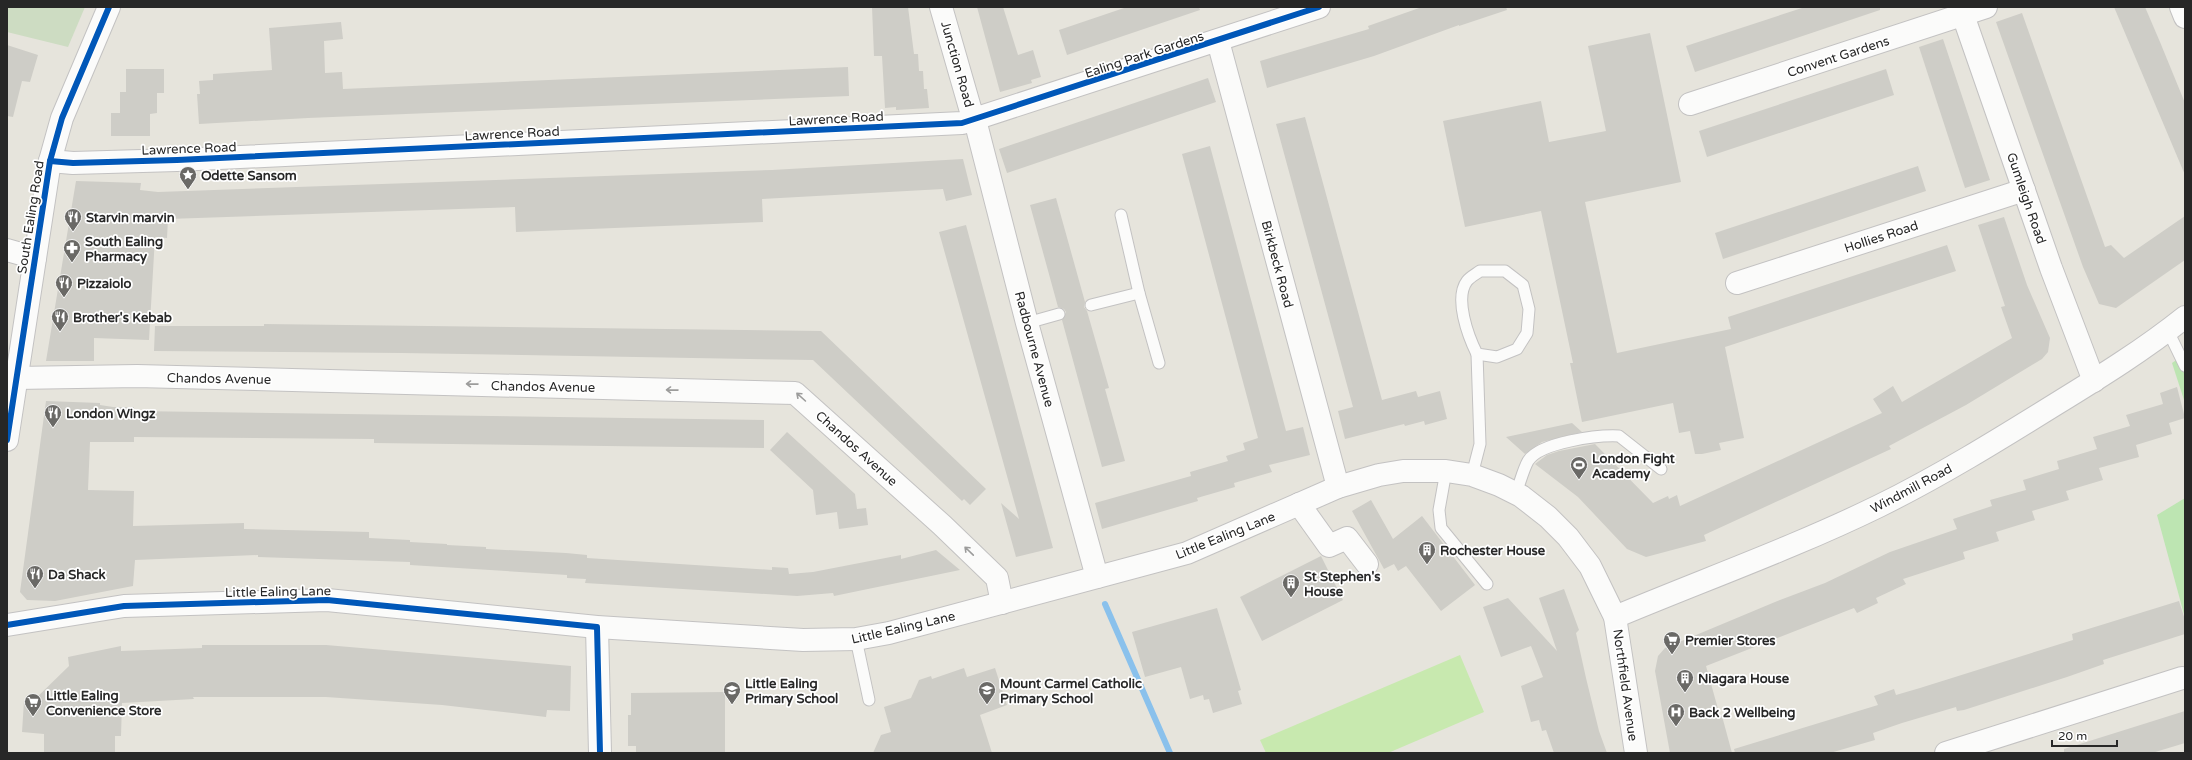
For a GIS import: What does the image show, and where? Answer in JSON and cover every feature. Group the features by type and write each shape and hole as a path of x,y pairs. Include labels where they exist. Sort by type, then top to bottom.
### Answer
{"street":[{"name":"South Ealing Road","path":"7,440 50,161 62,118 110,7"},
{"name":"Junction Road","path":"941,7 970,108 975,120"},
{"name":"Ealing Park Gardens","path":"975,120 1319,7"},
{"name":"Convent Gardens","path":"1690,104 1986,7"},
{"path":"2181,7 2185,17"},
{"name":"Gumleigh Road","path":"1962,15 2051,268 2094,381"},
{"name":"Birkbeck Road","path":"1218,41 1338,487"},
{"name":"Lawrence Road","path":"50,161 73,163 177,160 939,124 975,120"},
{"name":"Radbourne Avenue","path":"975,120 1027,323 1097,577"},
{"name":"Hollies Road","path":"1737,283 2024,190"},
{"path":"7,250 35,258"},
{"name":"Windmill Road","path":"1616,617 1734,569 1878,506 1996,442 2094,381 2168,331 2185,317"},
{"name":"Chandos Avenue","path":"16,378 137,376 795,393 942,525 997,578 1002,603"},
{"name":"Little Ealing Lane","path":"7,625 124,606 327,600 597,627 804,640 856,639 889,633 1188,553 1338,487 1379,475 1403,470 1446,471 1472,475 1516,493 1548,517 1572,543 1590,566 1616,617"},
{"path":"1299,504 1329,546 1346,538 1367,564"},
{"name":"Northfield Avenue","path":"1616,617 1636,753"},
{"path":"597,627 600,753"},
{"path":"1946,753 2182,678"}],"lane":[{"path":"1121,215 1139,293 1159,363"},
{"path":"1472,475 1480,444 1477,354 1465,323 1462,294 1468,280 1480,271 1505,271 1523,285 1529,309 1527,333 1517,349 1497,357 1477,354"},
{"path":"1090,305 1139,293"},
{"path":"1027,323 1059,314"},
{"path":"2168,331 2185,366"},
{"path":"1516,493 1528,461 1543,449 1566,442 1619,436 1661,469"},
{"path":"1446,471 1439,510 1441,528 1487,584"},
{"path":"856,639 869,700"}],"green space":[{"path":"7,7 85,7 68,47 7,32"},
{"path":"2185,354 2185,403 2172,363"},
{"path":"2185,498 2185,618 2157,515"},
{"path":"1460,655 1484,712 1388,753 1266,753 1260,740"}],"building":[{"path":"872,7 908,7 914,54 918,54 919,71 923,71 924,89 927,89 929,108 896,110 896,107 885,108 882,56 874,56"},
{"path":"977,7 1003,7 1018,55 1033,50 1041,77 1031,80 1032,83 1000,92"},
{"path":"1127,7 1199,7 1200,10 1067,55 1059,30"},
{"path":"1422,7 1506,7 1507,10 1459,25 1374,56 1267,88 1260,61 1369,29 1368,26"},
{"path":"1805,7 1880,7 1880,10 1695,72 1686,46"},
{"path":"2114,7 2145,7 2160,42 2185,103 2185,175"},
{"path":"2022,13 2105,247 2111,245 2124,258 2185,216 2185,260 2116,308 2099,304 2083,267 1996,22"},
{"path":"341,22 343,39 324,41 325,73 342,72 343,89 848,67 849,96 308,118 199,124 197,94 200,94 199,81 213,80 213,74 272,70 269,28"},
{"path":"1650,33 1681,182 1585,202 1617,353 1731,329 1728,317 1947,245 1956,271 1725,347 1744,438 1719,443 1721,450 1702,454 1695,454 1690,431 1679,433 1673,403 1582,422 1570,363 1573,363 1541,211 1465,227 1443,121 1541,101 1549,142 1606,131 1588,46"},
{"path":"1943,39 1990,180 1965,188 1919,47"},
{"path":"7,45 38,55 30,82 22,81 13,117 7,116"},
{"path":"126,69 164,69 164,93 157,93 157,113 150,114 150,136 111,136 111,113 120,113 120,92 126,92"},
{"path":"1886,69 1894,95 1707,157 1699,131"},
{"path":"1208,78 1216,102 1007,173 999,149"},
{"path":"1305,117 1382,400 1416,391 1418,397 1440,391 1447,419 1425,425 1424,421 1405,426 1404,424 1345,439 1338,411 1353,407 1276,124"},
{"path":"1210,146 1286,431 1303,427 1310,455 1269,465 1272,472 1234,483 1235,487 1197,498 1198,501 1102,529 1095,503 1191,476 1190,472 1228,461 1226,456 1245,450 1243,443 1258,438 1182,154"},
{"path":"963,159 972,195 946,201 943,189 762,199 763,222 516,232 515,207 168,219 167,238 155,237 149,340 94,338 94,361 46,361 76,181 141,183 140,190 158,192 772,170"},
{"path":"1918,166 1926,191 1723,259 1715,233"},
{"path":"1056,198 1085,302 1084,307 1087,311 1109,388 1105,389 1125,461 1102,467 1062,320 1066,312 1064,309 1058,307 1030,205"},
{"path":"2004,217 2027,285 2050,338 2048,352 2042,359 1966,405 1889,446 1891,449 1704,535 1706,541 1646,557 1627,549 1578,497 1535,464 1547,455 1559,451 1595,444 1653,503 1668,496 1669,499 1677,495 1680,506 1882,413 1873,399 1893,386 1902,402 2012,338 2001,307 2005,306 1978,225"},
{"path":"966,225 1053,548 1016,557 1001,503 1019,519 939,232"},
{"path":"264,324 821,331 986,489 970,505 964,499 962,501 813,360 402,353 154,351 155,326 264,326"},
{"path":"2177,387 2185,418 2169,423 2172,434 2136,445 2139,457 2099,468 2103,480 2066,491 2069,500 2032,511 2035,520 1996,532 1999,541 1963,552 1965,559 1903,579 1906,584 1876,598 1878,603 1857,613 1854,608 1706,666 1732,753 1670,753 1655,671 1658,656 1665,648 1775,602 1825,583 1890,552 1957,529 1953,519 1992,506 1990,500 2026,490 2023,480 2059,469 2057,461 2097,449 2093,437 2130,426 2126,415 2163,404 2160,393"},
{"path":"46,401 100,403 100,405 113,407 134,407 134,411 764,420 764,448 374,443 374,439 134,437 134,442 90,442 88,490 134,491 133,526 244,523 244,529 369,532 369,538 486,547 486,549 566,553 587,555 587,558 772,570 772,567 788,568 789,574 813,572 901,555 901,559 936,550 960,570 834,596 833,593 797,596 585,583 586,579 567,578 567,575 410,565 410,562 258,557 258,555 135,560 133,586 55,601 27,600 20,592"},
{"path":"1572,423 1582,432 1542,442 1525,454 1506,437"},
{"path":"787,432 855,494 857,509 866,508 868,525 839,529 837,512 816,515 813,490 770,450"},
{"name":"Rochester House","path":"1371,500 1393,539 1422,516 1475,585 1441,611 1406,566 1398,571 1394,564 1384,569 1352,511"},
{"name":"St Stephen's House","path":"1321,556 1343,600 1262,641 1240,597"},
{"path":"1564,589 1579,630 1576,633 1586,678 1599,731 1607,753 1554,753 1546,730 1542,731 1539,720 1531,722 1521,686 1543,677 1531,646 1501,657 1483,607 1508,598 1557,651 1539,598"},
{"path":"2179,601 2185,620 2185,634 2103,660 2104,664 2067,677 1964,710 1957,711 1956,707 1902,723 1873,733 1875,740 1830,753 1735,753 1734,749 1878,705 1874,696 1894,689 1896,695 1920,688 2073,640 2072,634"},
{"path":"1217,608 1241,690 1238,691 1242,704 1213,713 1209,699 1204,700 1203,695 1190,699 1181,667 1145,677 1132,632"},
{"path":"202,645 326,645 571,666 570,711 547,710 546,717 442,705 326,697 193,697 194,699 122,703 121,736 115,736 115,753 44,753 44,734 22,732 24,701 32,702 69,666 68,657 121,646 121,651 202,648"},
{"path":"964,668 967,677 995,668 1007,705 980,715 992,753 873,753 881,735 891,732 884,707 911,698 919,680 931,676 932,679"},
{"path":"725,692 725,753 636,753 636,746 628,746 628,715 631,715 631,693"},
{"path":"2185,711 2185,743 2152,753 2064,753 2064,749"}],"waterway":[{"path":"1105,604 1170,753"}],"cycle path":[{"path":"7,440 50,161 62,118 109,7"},
{"path":"50,161 73,163 177,160 962,123 1319,7"},
{"path":"7,625 124,606 327,600 597,627 600,753"}],"place":[{"name":"Odette Sansom","path":"188,190"},
{"name":"Starvin marvin","path":"73,232"},
{"name":"South Ealing Pharmacy","path":"72,263"},
{"name":"Pizzaiolo","path":"64,298"},
{"name":"Brother's Kebab","path":"60,332"},
{"name":"London Wingz","path":"53,428"},
{"name":"London Fight Academy","path":"1579,480"},
{"name":"Rochester House","path":"1427,565"},
{"name":"Da Shack","path":"35,589"},
{"name":"St Stephen's House","path":"1291,598"},
{"name":"Premier Stores","path":"1672,655"},
{"name":"Niagara House","path":"1685,693"},
{"name":"Little Ealing Primary School","path":"732,705"},
{"name":"Mount Carmel Catholic Primary School","path":"987,705"},
{"name":"Little Ealing Convenience Store","path":"33,717"},
{"name":"Back 2 Wellbeing","path":"1676,727"}]}
